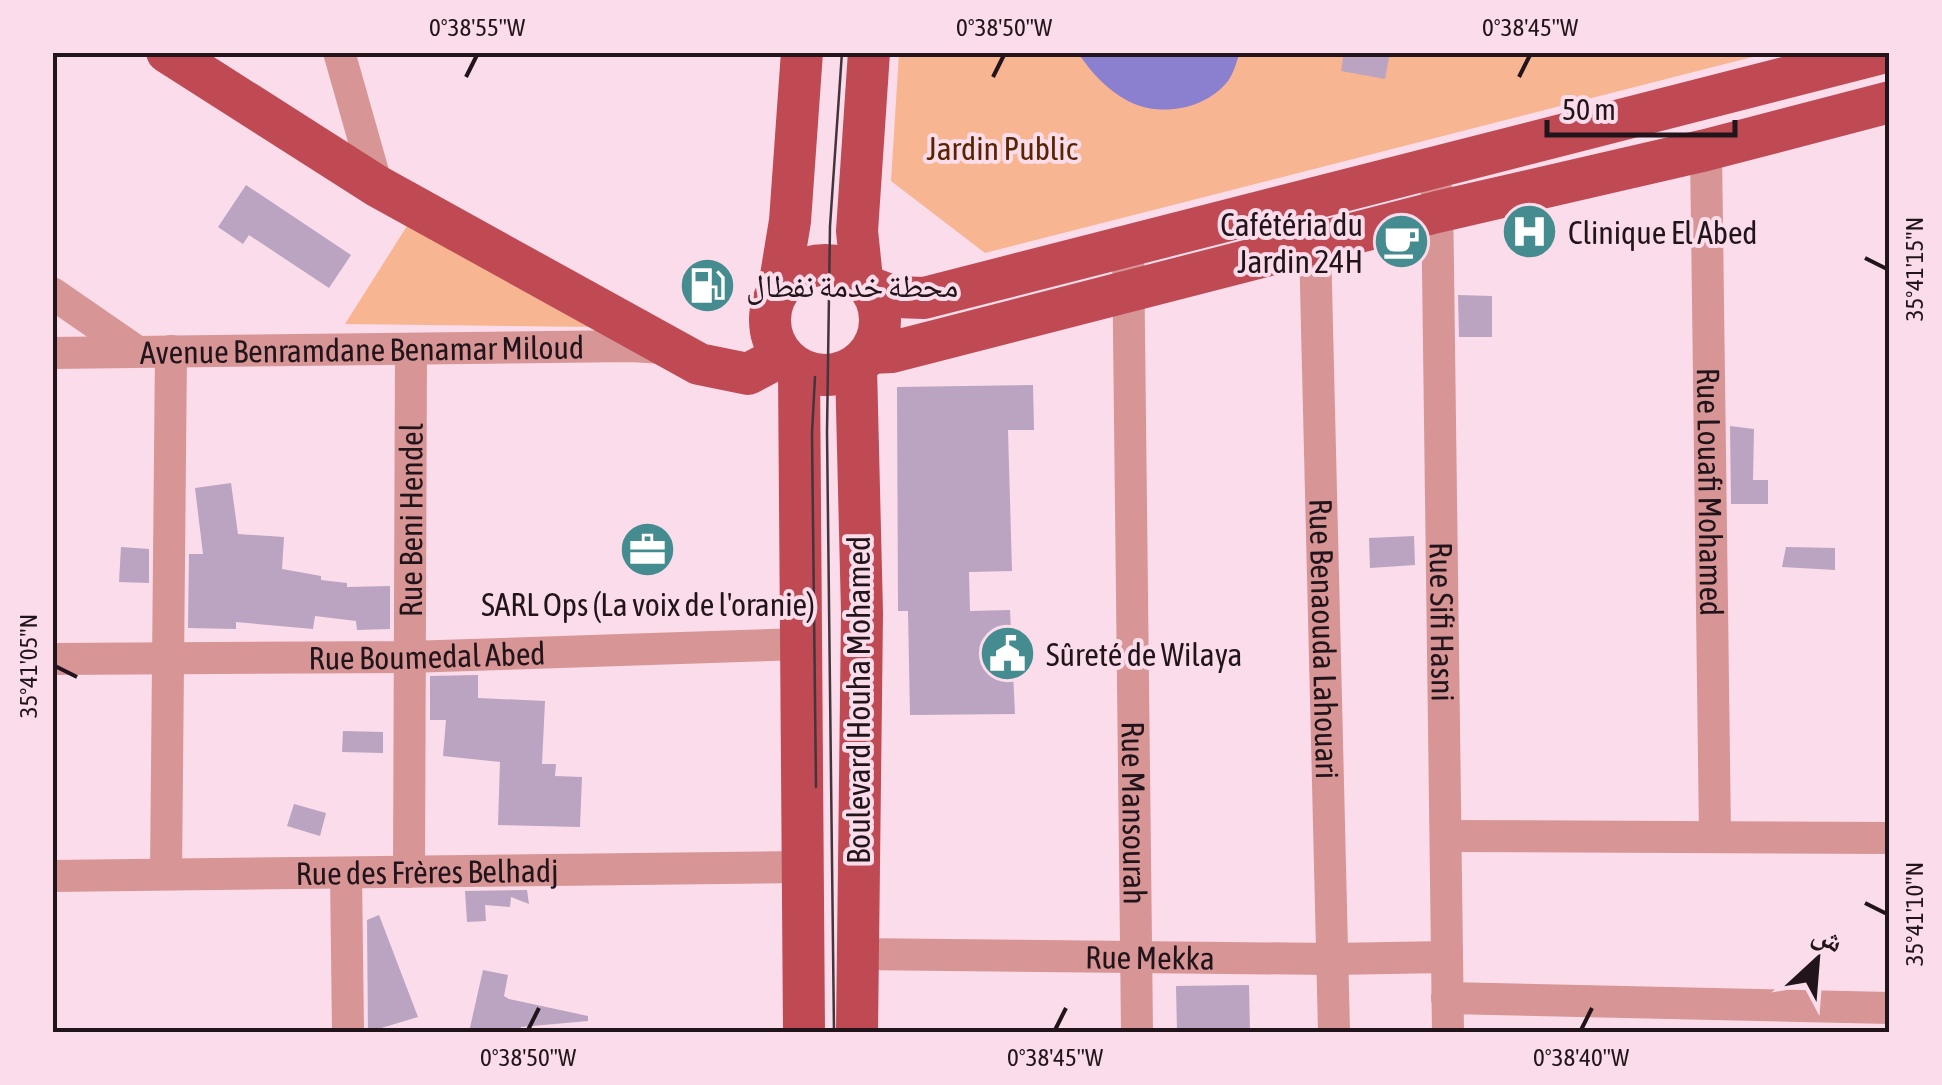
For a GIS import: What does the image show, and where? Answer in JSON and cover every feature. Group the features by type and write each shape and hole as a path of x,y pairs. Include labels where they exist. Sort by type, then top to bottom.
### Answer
{"main road":[{"path":"167,52 377,186 669,349 699,364 741,374 791,363 830,376 863,360 1131,290 1890,102"},
{"path":"791,363 770,332 769,318 779,288 790,222 802,52"},
{"path":"863,360 878,337 880,320 877,302 866,283 858,231 869,52"},
{"path":"779,288 799,271 816,266 842,268 895,297 924,298 1886,52"},
{"name":"Boulevard Houha Mohamed","path":"856,1032 863,360"},
{"name":"Boulevard Houha Mohamed","path":"791,363 802,644 804,1032"}],"street":[{"path":"338,52 377,186"},
{"name":"Rue Louafi Mohamed","path":"1706,150 1714,835"},
{"name":"Rue Sifi Hasni","path":"1437,168 1448,1032"},
{"name":"Rue Benaouda Lahouari","path":"1315,244 1334,1032"},
{"name":"Rue Mansourah","path":"1128,245 1138,1032"},
{"path":"52,294 136,351"},
{"name":"Avenue Benramdane Benamar Miloud","path":"52,353 632,346 669,349"},
{"name":"Rue Beni Hendel","path":"409,872 411,349"},
{"path":"166,874 171,351"},
{"name":"Rue Boumedal Abed","path":"52,660 408,657 802,644"},
{"path":"1446,836 1890,838"},
{"name":"Rue des Frères Belhadj","path":"52,876 801,867"},
{"path":"346,874 348,1032"},
{"name":"Rue Mekka","path":"855,954 1330,960 1447,957"},
{"path":"1448,998 1890,1008"}],"green space":[{"name":"Jardin Public","path":"899,53 1768,53 985,253 891,181"},
{"path":"407,226 597,327 345,324"}],"shaded area":[{"path":"1078,53 1240,53 1230,78 1219,91 1195,104 1168,110 1141,106 1120,97"}],"building":[{"path":"1344,52 1390,52 1385,79 1341,71"},
{"path":"246,185 351,255 329,288 249,235 243,244 218,227"},
{"path":"1458,295 1492,296 1492,337 1459,337"},
{"path":"1033,385 1034,430 1008,430 1012,571 969,572 970,611 1010,610 1015,714 910,715 908,611 898,611 897,387"},
{"path":"1730,426 1754,429 1753,480 1768,480 1768,504 1731,504"},
{"path":"231,483 238,534 284,537 282,569 347,583 347,587 390,586 390,629 357,630 356,621 315,616 313,629 236,622 236,629 188,628 189,554 203,554 195,488"},
{"path":"1414,536 1415,565 1370,568 1369,538"},
{"path":"121,547 149,549 149,583 119,582"},
{"path":"1786,547 1835,548 1835,570 1782,567"},
{"path":"478,675 478,698 545,701 542,764 556,764 555,776 582,777 580,827 498,825 500,762 443,756 446,720 430,720 430,676"},
{"path":"343,731 383,732 383,753 342,752"},
{"path":"294,804 326,813 320,836 287,826"},
{"path":"527,890 529,904 511,897 510,907 485,905 486,921 467,922 465,891"},
{"path":"379,915 418,1017 368,1032 367,920"},
{"path":"483,970 508,975 504,996 509,999 588,1016 588,1021 521,1027 520,1032 469,1032"},
{"path":"1249,985 1250,1032 1177,1032 1176,986"}],"tram line":[{"path":"834,1032 827,432 830,226 842,52"},
{"path":"815,377 812,433 816,787"}],"place":[{"name":"Clinique El Abed","path":"1529,232"},
{"name":"Cafétéria du Jardin 24H","path":"1402,242"},
{"name":"محطة خدمة نفطال","path":"707,285"},
{"name":"SARL Ops (La voix de l'oranie)","path":"648,550"},
{"name":"Sûreté de Wilaya","path":"1007,654"}]}
